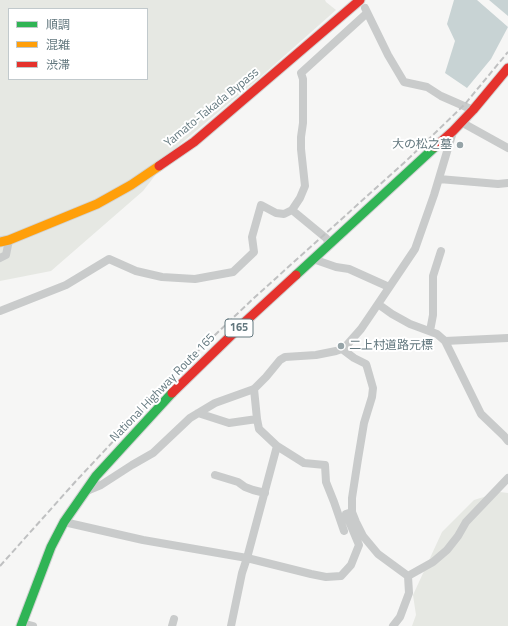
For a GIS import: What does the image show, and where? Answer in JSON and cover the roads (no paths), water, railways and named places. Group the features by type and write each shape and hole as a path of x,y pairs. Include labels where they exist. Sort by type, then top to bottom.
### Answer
{"highway":[{"name":"Yamato-Takada Bypass","path":"4,241 97,204 137,181 194,142 361,0"},
{"name":"National Highway Route 165","path":"21,624 49,553 64,522 96,476 175,390 247,320 453,131 473,110 508,68"}],"street":[{"path":"361,0 388,55 404,82 427,87 441,96 473,110"},
{"path":"0,311 66,286 109,259 136,271 162,277 195,278 233,272 254,252 252,237 260,205 276,213 284,214 292,210 300,198 305,186 301,150 303,123 303,79 300,73 367,13"},
{"path":"462,122 508,148"},
{"path":"85,492 101,485 153,453 190,418 198,413 215,403 254,389 280,360 285,357 316,355 342,349 361,329 415,249 439,179 453,131"},
{"path":"439,179 498,184 508,183"},
{"path":"292,210 326,238 330,244"},
{"path":"0,258 6,255 4,241"},
{"path":"430,332 433,315 433,276 441,251"},
{"path":"313,259 336,267 349,269 389,287"},
{"path":"378,304 410,324 437,334 445,341 481,414 508,441"},
{"path":"445,341 508,338"},
{"path":"342,349 366,364 368,367 372,388 372,397 364,423 358,459 352,498 352,512 363,536 378,554 408,576"},
{"path":"254,389 256,419 259,429 277,446 304,463 325,465 326,482 344,531"},
{"path":"198,413 230,423 256,419"},
{"path":"231,626 242,573 277,446"},
{"path":"215,475 238,482 253,490 265,493"},
{"path":"408,576 433,562 446,550 458,536 466,522 508,478"},
{"path":"64,522 144,540 247,558 326,577 342,576 351,565 359,546 346,514 352,512"},
{"path":"393,626 400,617 408,593 408,576"},
{"path":"21,624 32,626"}],"railway":[{"path":"0,566 76,481 196,353 255,297 406,161 465,104 508,52"}],"place":[{"name":"大の松之墓","path":"460,145"},
{"name":"二上村道路元標","path":"341,346"}]}
